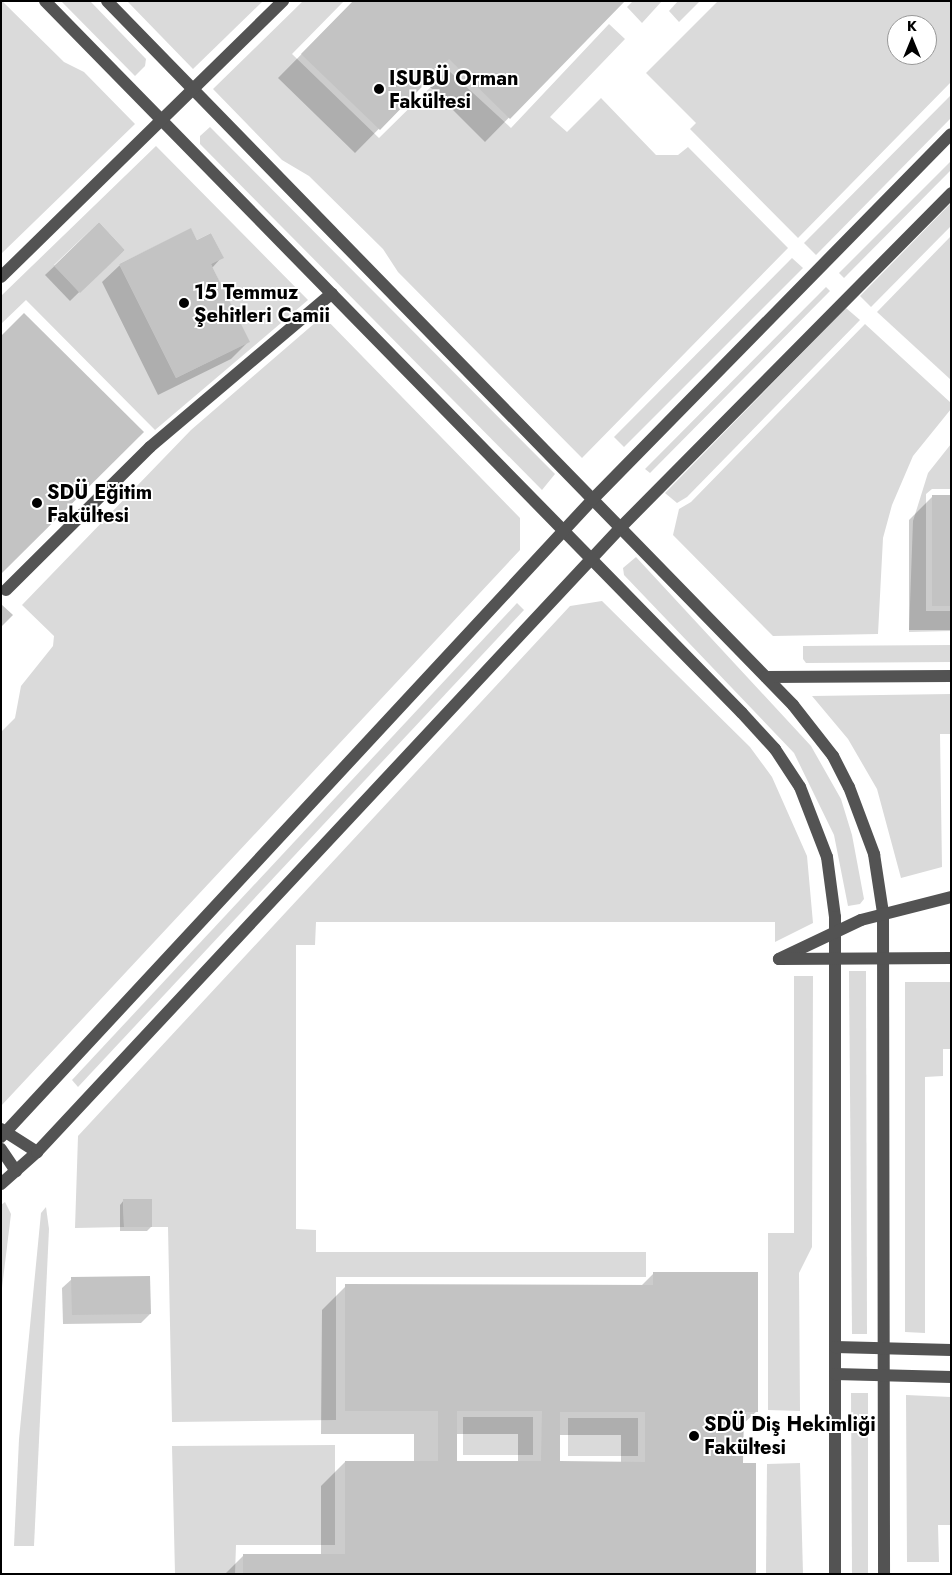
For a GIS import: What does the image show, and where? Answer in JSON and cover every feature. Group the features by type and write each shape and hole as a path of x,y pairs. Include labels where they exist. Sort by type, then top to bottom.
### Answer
{"street":[{"path":"45,1 163,119 592,558 784,761 820,836 832,886 835,931 835,1574"},
{"path":"107,1 766,677 820,738 850,787 874,854 883,913 884,1574"},
{"path":"1,277 283,1"},
{"path":"37,1152 3,1133 593,499 951,134"},
{"path":"1,1184 37,1152 621,527 951,193"},
{"path":"6,590 150,447 332,293"},
{"path":"766,677 951,676"},
{"path":"951,898 883,913 835,931 779,959 951,958"},
{"path":"1,1149 16,1172"},
{"path":"835,1347 951,1350"},
{"path":"835,1374 951,1377"}],"shaded area":[{"path":"2,1 64,62 84,72 135,124 1,254"},
{"path":"61,1 90,1 146,59 145,66 135,76"},
{"path":"127,1 263,1 193,69"},
{"path":"303,1 344,1 292,54 379,138 448,70 511,128 609,24 625,39 550,117 567,132 601,98 656,155 678,155 688,147 788,248 582,458 398,272 383,249 309,176 282,160 213,89"},
{"path":"633,1 662,1 642,23 627,7"},
{"path":"678,1 700,1 679,22 669,11"},
{"path":"718,1 951,1 951,82 798,238 690,129 696,123 646,73"},
{"path":"951,95 951,118 816,255 804,243"},
{"path":"210,127 555,474 542,490 200,144 200,136"},
{"path":"156,146 308,300 155,430 26,300 1,324 1,296","holes":["99,222 125,250 79,292 54,265","191,229 197,240 211,233 223,257 211,264 249,342 176,378 119,264"]},
{"path":"951,161 951,170 844,278 839,273"},
{"path":"951,203 951,226 871,307 860,296"},
{"path":"951,236 951,380 877,312"},
{"path":"792,258 803,268 624,447 614,437"},
{"path":"826,287 830,291 650,473 645,469"},
{"path":"846,308 860,320 687,497 677,503 665,493"},
{"path":"323,316 520,518 520,550 1,1106 1,732 15,718 21,686 53,646 54,636 22,605 191,430"},
{"path":"865,324 951,403 951,409 913,456 892,505 883,538 878,634 773,636 673,535 679,509 691,502"},
{"path":"951,444 951,489 932,489 926,494 926,611 951,611 951,631 909,632 913,521 928,473"},
{"path":"636,557 811,746 841,799 852,835 864,899 860,904 848,906 834,835 794,753 624,575 623,568"},
{"path":"602,601 750,747 772,777 807,856 813,923 775,942 775,922 316,922 315,945 296,945 296,1229 316,1230 316,1252 646,1252 646,1277 336,1277 336,1420 172,1422 168,1227 152,1227 152,1199 123,1200 124,1227 75,1228 78,1136 570,606"},
{"path":"517,603 524,610 78,1087 72,1080"},
{"path":"951,645 951,662 806,663 803,659 803,646"},
{"path":"951,694 951,734 940,734 942,867 901,878 877,789 848,739 812,696"},
{"path":"849,971 866,971 867,1334 852,1334"},
{"path":"794,976 813,976 812,1247 799,1273 800,1411 768,1410 768,1233 794,1233"},
{"path":"905,982 951,982 951,1049 943,1049 943,1076 925,1077 925,1333 905,1332"},
{"path":"5,1202 11,1214 1,1296 1,1205"},
{"path":"46,1207 49,1229 34,1546 14,1546 19,1439 41,1213"},
{"path":"851,1393 868,1393 868,1574 852,1574"},
{"path":"906,1395 951,1397 951,1525 938,1525 939,1562 907,1562"},
{"path":"463,1417 533,1417 533,1455 463,1455"},
{"path":"568,1418 638,1418 638,1456 568,1456"},
{"path":"335,1445 335,1545 236,1545 235,1574 175,1574 172,1446"},
{"path":"800,1463 803,1574 766,1574 767,1464"}],"building":[{"name":"ISUBÜ Orman Fakültesi","path":"353,1 625,1 510,119 449,59 380,130 301,54"},
{"path":"99,222 125,250 80,293 54,266"},
{"name":"15 Temmuz Şehitleri Camii","path":"191,228 197,240 211,233 224,258 211,264 250,342 176,378 119,264"},
{"name":"SDÜ Eğitim Fakültesi","path":"24,313 144,432 1,574 1,336"},
{"path":"932,495 951,495 951,606 932,606"},
{"path":"1,604 13,615 1,627"},
{"path":"123,1199 152,1199 152,1227 124,1227"},
{"name":"SDÜ Diş Hekimliği Fakültesi","path":"653,1272 758,1272 758,1412 744,1412 743,1463 756,1463 756,1574 243,1574 243,1554 345,1554 345,1461 438,1461 438,1411 345,1411 345,1284 653,1285","holes":["457,1411 542,1411 541,1461 457,1461","560,1412 645,1412 645,1462 560,1461"]},
{"path":"150,1276 151,1314 72,1315 71,1277"}],"place":[{"name":"ISUBÜ Orman Fakültesi","path":"379,89"},
{"name":"15 Temmuz Şehitleri Camii","path":"184,303"},
{"name":"SDÜ Eğitim Fakültesi","path":"37,503"},
{"name":"SDÜ Diş Hekimliği Fakültesi","path":"694,1436"}]}
